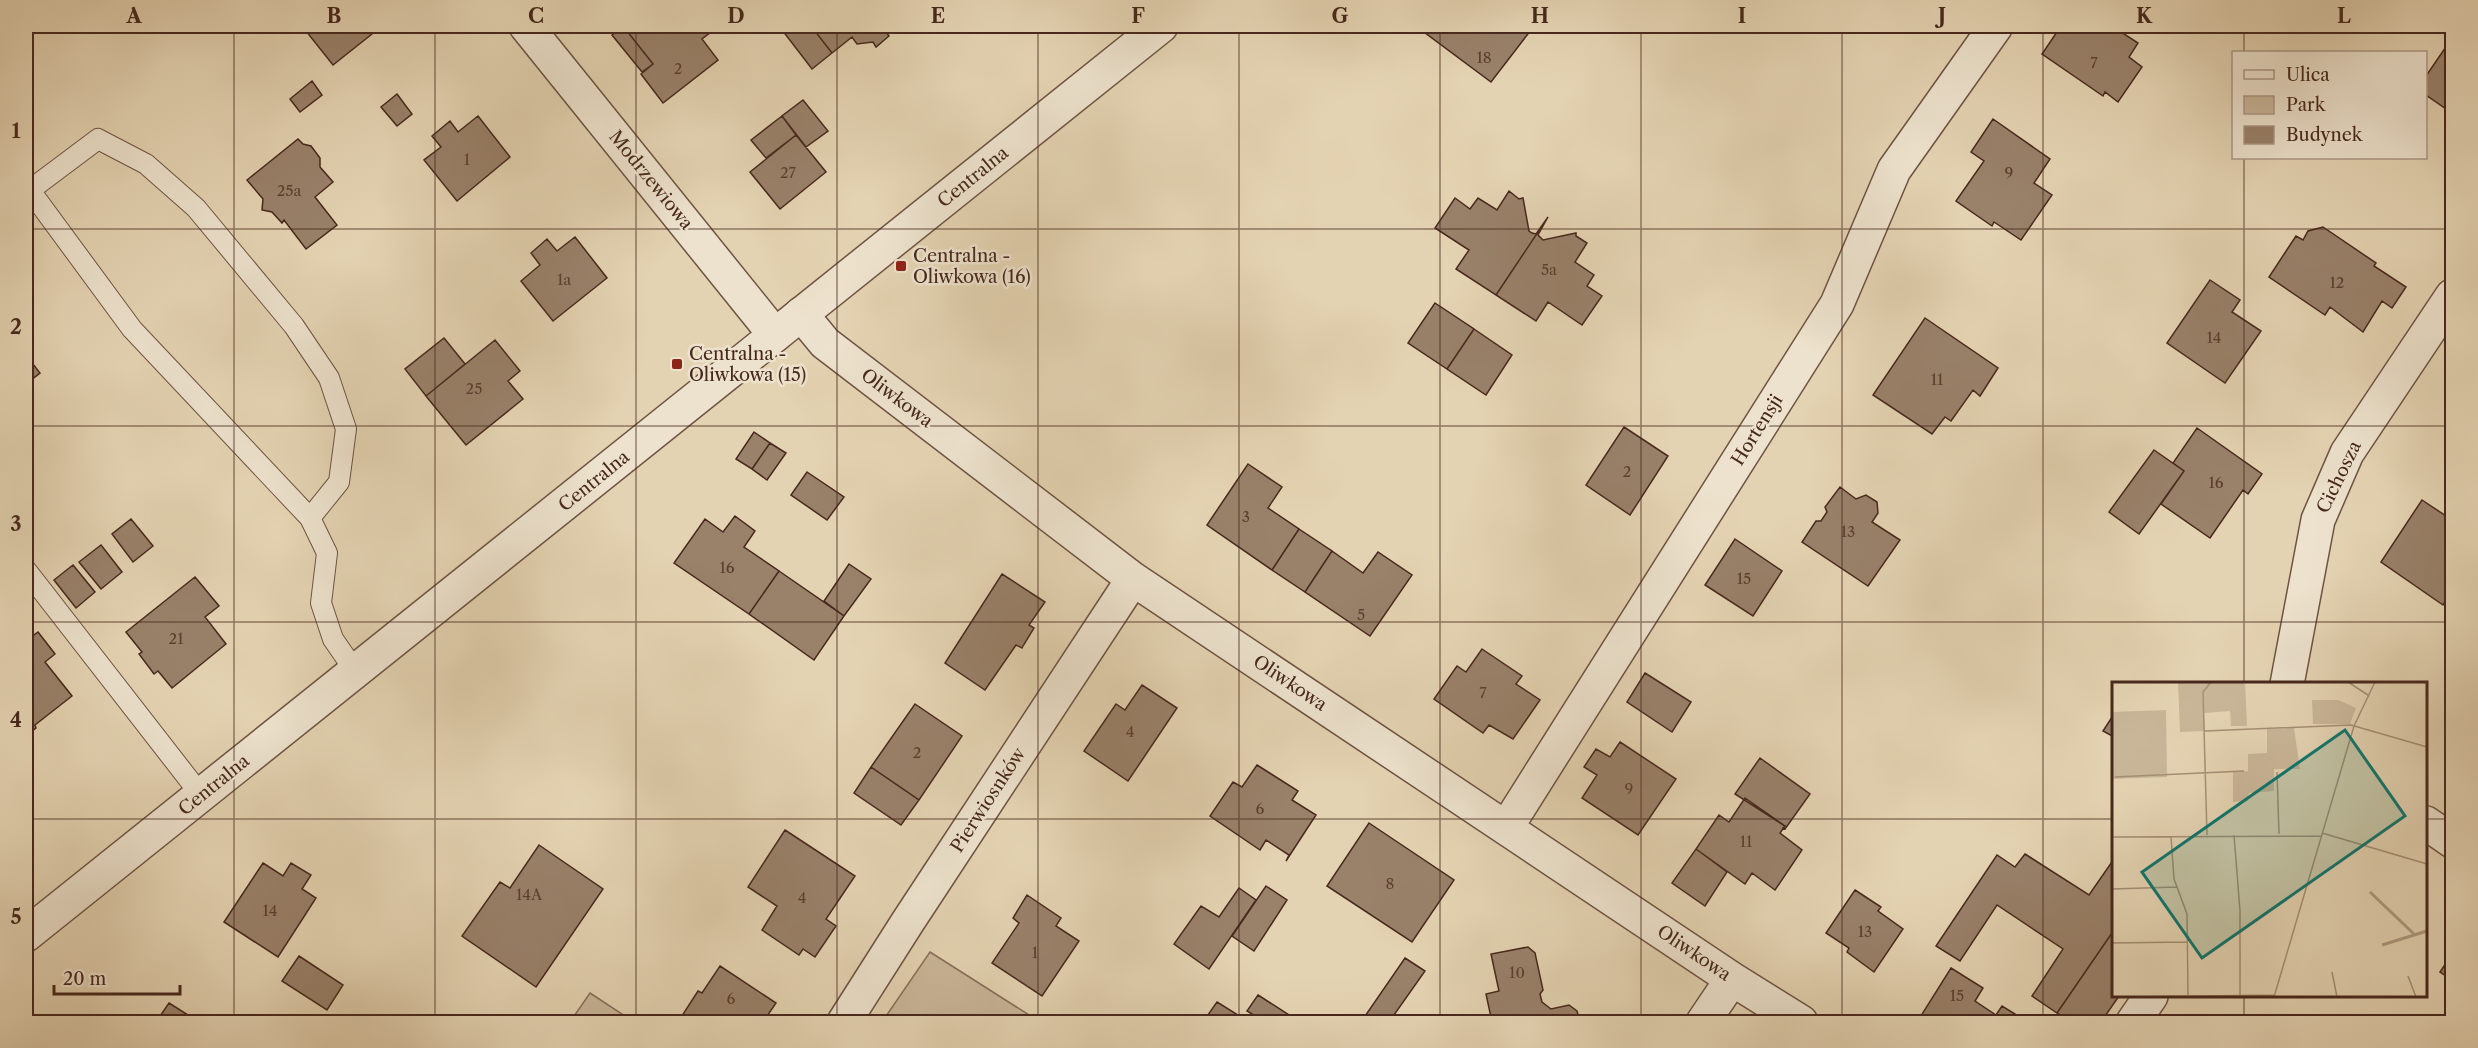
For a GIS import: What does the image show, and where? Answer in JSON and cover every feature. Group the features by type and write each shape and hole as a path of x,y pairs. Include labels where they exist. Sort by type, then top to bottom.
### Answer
{"street":[{"name":"Modrzewiowa","path":"526,26 775,335"},
{"name":"Centralna","path":"26,935 1161,26"},
{"name":"Hortensji","path":"1506,828 1837,304 1894,170 1996,26"},
{"name":"Cichosza","path":"2287,682 2318,520 2347,453 2452,296"},
{"name":"Oliwkowa","path":"801,314 825,344 1133,579 1801,1023"},
{"name":"Pierwiosnków","path":"844,1023 906,923 1133,579"},
{"path":"2427,824 2452,841"},
{"path":"1703,1023 1732,979"},
{"path":"2133,1023 2150,997"}],"lane":[{"path":"309,518 339,482 346,429 329,378 294,326 196,208 146,164 98,139 28,188 132,329 309,518 327,553 321,603 333,639 355,671"},
{"path":"26,570 201,795"}],"green space":[{"path":"930,952 1040,1022 882,1022"},
{"path":"590,993 634,1022 570,1022"}],"building":[{"path":"302,26 382,26 333,65"},
{"path":"623,26 719,26 702,39 718,60 663,103 641,74 653,64"},
{"path":"623,26 653,64 642,72 612,35"},
{"path":"779,26 811,26 832,53 812,69"},
{"path":"811,26 881,26 889,36 876,47 873,42 857,44 852,37 832,53"},
{"path":"1429,26 1534,26 1491,82 1424,32"},
{"path":"2061,26 2112,26 2138,43 2129,57 2142,67 2118,102 2105,92 2103,96 2042,54"},
{"path":"2452,38 2452,113 2427,96 2427,75"},
{"path":"312,81 322,95 300,112 290,99"},
{"path":"397,94 412,114 397,126 381,107"},
{"path":"803,100 828,131 806,147 782,116"},
{"path":"478,116 510,157 457,201 424,160 441,147 432,136 450,121 458,132"},
{"path":"782,116 796,135 766,158 751,140"},
{"path":"1993,119 2050,159 2034,183 2052,195 2021,240 1994,222 1992,226 1956,201 1984,161 1971,152"},
{"path":"796,135 826,172 780,209 750,172"},
{"path":"298,139 303,144 311,146 320,158 320,167 333,182 315,197 337,225 306,249 284,220 282,223 272,212 262,210 263,199 247,180"},
{"path":"1509,191 1519,199 1523,198 1529,231 1532,233 1536,234 1548,217 1496,295 1456,269 1469,250 1435,228 1455,198 1470,209 1478,198 1497,210"},
{"path":"1548,217 1538,235 1543,240 1576,233 1576,236 1587,243 1575,262 1594,275 1587,286 1602,296 1582,325 1548,302 1536,321 1496,295"},
{"path":"2323,227 2376,263 2374,266 2406,287 2392,308 2382,301 2363,332 2330,307 2325,315 2269,277 2296,236 2303,240 2308,231"},
{"path":"575,237 607,278 553,321 521,281 540,265 531,253 547,239 557,251"},
{"path":"2210,280 2240,300 2232,312 2261,331 2225,383 2167,343"},
{"path":"1435,303 1474,329 1447,369 1408,343"},
{"path":"1925,318 1998,368 1980,396 1973,390 1951,421 1945,417 1932,434 1873,395"},
{"path":"1474,329 1512,355 1486,395 1447,369"},
{"path":"444,338 465,364 426,396 405,369"},
{"path":"495,340 520,371 508,381 523,399 466,445 426,396"},
{"path":"26,355 40,373 26,384"},
{"path":"1624,427 1668,456 1630,515 1586,485"},
{"path":"2197,428 2262,474 2248,494 2243,490 2210,538 2161,504 2184,471 2173,463"},
{"path":"754,432 770,443 752,469 736,459"},
{"path":"770,443 786,453 767,480 752,469"},
{"path":"2154,450 2184,471 2139,534 2109,512"},
{"path":"1248,464 1282,487 1268,508 1299,529 1272,570 1207,525"},
{"path":"807,472 844,497 827,520 791,495"},
{"path":"1840,487 1856,499 1866,495 1877,502 1878,513 1872,522 1900,540 1868,586 1802,542 1816,521 1821,521 1827,512 1825,507"},
{"path":"2422,500 2452,520 2452,590 2443,605 2381,562"},
{"path":"735,516 755,531 744,547 779,571 749,614 674,563 705,519 723,532"},
{"path":"131,519 153,546 133,562 112,534"},
{"path":"1299,529 1332,551 1305,592 1272,570"},
{"path":"1735,539 1782,571 1753,616 1705,585"},
{"path":"101,545 122,572 101,589 79,562"},
{"path":"1332,551 1363,573 1378,552 1412,575 1370,636 1305,592"},
{"path":"849,564 871,579 844,616 824,601"},
{"path":"73,565 95,592 76,608 54,580"},
{"path":"779,571 844,616 814,660 749,614"},
{"path":"1002,574 1045,602 1029,625 1034,628 1022,648 1016,645 985,690 945,663"},
{"path":"195,577 219,606 205,617 226,644 172,688 158,671 154,674 139,654 142,652 126,632"},
{"path":"38,632 55,654 45,662 72,696 35,725 36,728 26,736 26,637 27,640"},
{"path":"1482,649 1522,676 1516,684 1540,700 1513,739 1489,725 1483,733 1434,699 1457,666 1466,672"},
{"path":"1645,673 1691,702 1672,732 1627,702"},
{"path":"1142,685 1177,708 1128,781 1084,751 1116,704 1125,710"},
{"path":"915,704 962,736 919,800 871,767"},
{"path":"2112,717 2112,736 2103,731"},
{"path":"1620,742 1676,779 1638,835 1582,798 1597,775 1584,767 1596,749 1610,757"},
{"path":"1760,758 1810,794 1785,829 1783,828 1785,826 1735,794"},
{"path":"1257,765 1298,791 1292,800 1316,815 1286,861 1289,855 1266,840 1260,850 1210,816 1233,782 1242,787"},
{"path":"871,767 919,800 901,825 854,793"},
{"path":"1745,798 1785,826 1780,833 1802,850 1775,890 1752,873 1745,884 1696,849 1719,815 1729,822"},
{"path":"1369,823 1454,880 1412,942 1327,886"},
{"path":"785,830 855,876 826,919 836,926 815,957 803,949 799,955 762,930 777,906 748,887"},
{"path":"539,845 603,889 536,987 462,936 500,882 510,888"},
{"path":"1696,849 1727,872 1705,906 1672,883"},
{"path":"2025,854 2089,895 2112,862 2112,933 2057,1013 2032,996 2063,949 1997,905 1960,961 1936,946 1997,855 2015,867"},
{"path":"263,863 283,876 291,863 311,875 302,889 316,898 278,957 224,922"},
{"path":"1266,886 1287,900 1254,951 1232,936"},
{"path":"1239,888 1256,900 1209,969 1174,944 1201,906 1219,917"},
{"path":"1855,890 1881,907 1878,911 1903,929 1874,972 1847,952 1849,948 1826,933"},
{"path":"1027,895 1061,918 1056,926 1079,941 1042,996 992,963 1019,923 1013,918"},
{"path":"2112,933 2112,997 2118,997 2101,1022 2071,1022 2057,1013"},
{"path":"1528,947 1535,953 1543,990 1540,994 1542,1002 1551,1009 1569,1005 1577,1011 1580,1022 1492,1022 1486,994 1499,991 1491,954"},
{"path":"2452,954 2452,980 2440,972"},
{"path":"299,956 343,985 327,1010 282,981"},
{"path":"1405,958 1425,971 1389,1022 1361,1022"},
{"path":"720,966 776,1003 763,1022 678,1022 698,991 702,993"},
{"path":"1951,968 1983,988 1975,1001 1996,1015 2002,1006 2015,1014 2009,1022 1926,1022 1919,1019"},
{"path":"1258,995 1300,1022 1265,1022 1247,1011"},
{"path":"1217,1002 1249,1022 1203,1022"},
{"path":"169,1003 199,1022 156,1022"}],"place":[{"name":"Centralna - Oliwkowa (16)","path":"901,266"},
{"name":"Centralna - Oliwkowa (15)","path":"677,364"}]}
